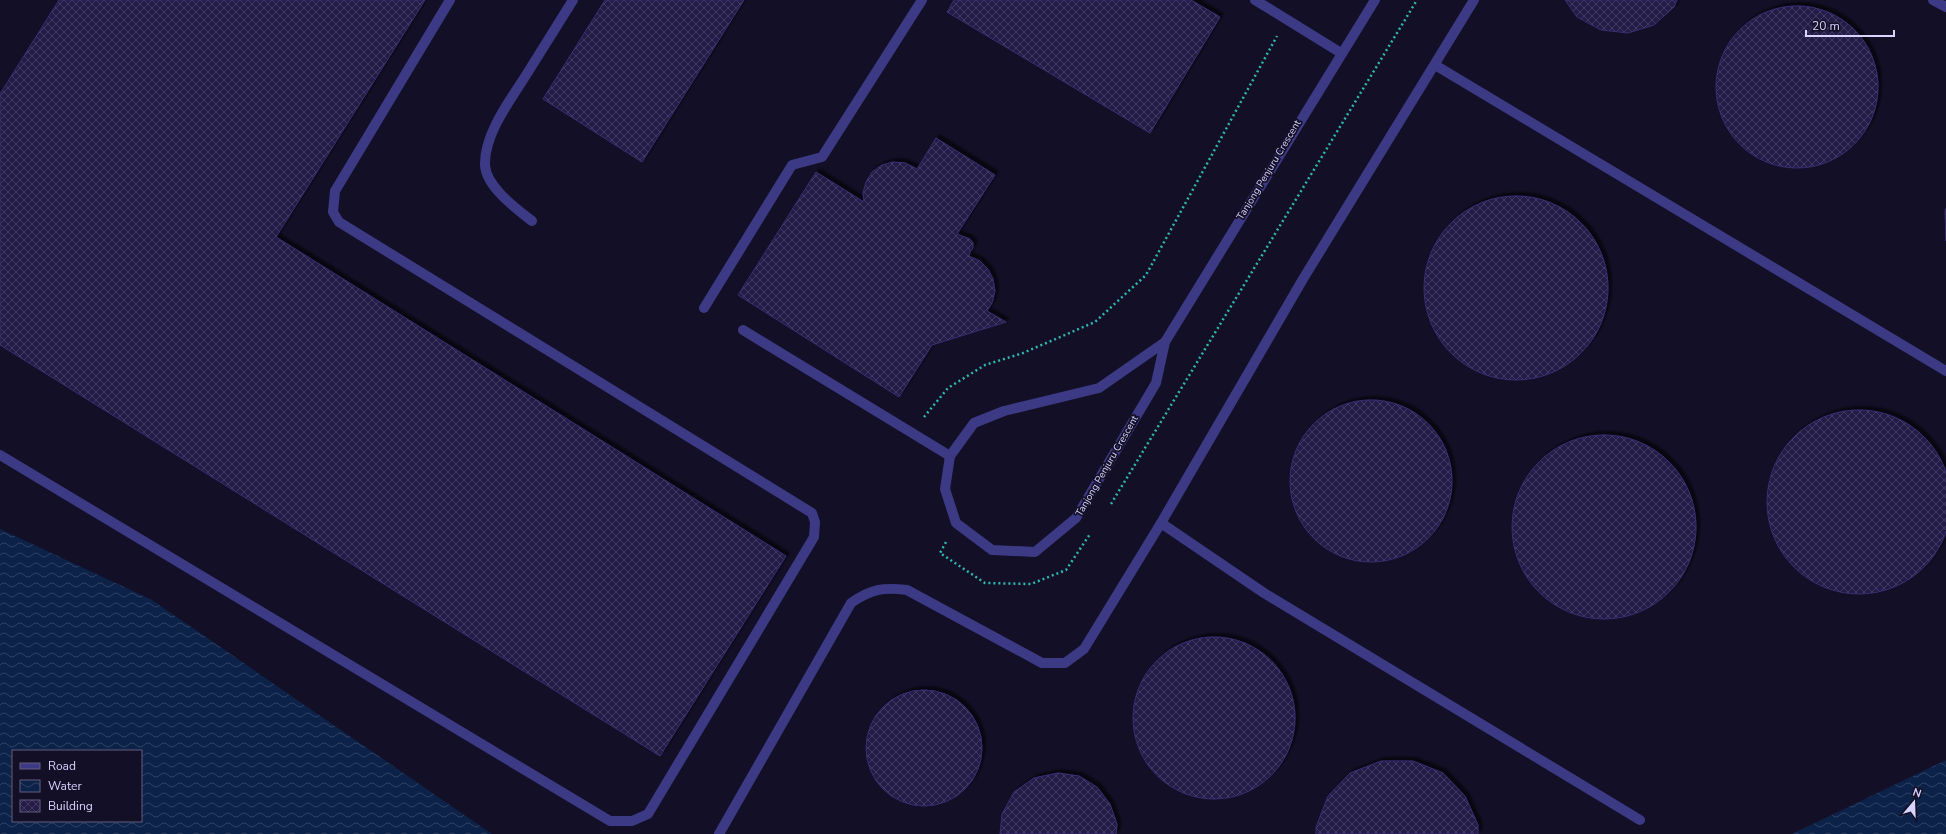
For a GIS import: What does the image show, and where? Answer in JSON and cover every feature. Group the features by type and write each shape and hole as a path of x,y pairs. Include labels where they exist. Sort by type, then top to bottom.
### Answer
{"street":[{"path":"0,455 610,821 632,821 648,814 814,536 815,522 812,513 339,222 333,212 335,191 450,0"},
{"path":"532,221 505,199 490,180 485,165 487,149 497,122 573,0"},
{"path":"704,308 792,165 822,157 922,0"},
{"path":"1255,0 1341,53"},
{"name":"Tanjong Penjuru Crescent","path":"1164,342 1099,388 1004,411 974,423 950,456 945,489 956,523 992,550 1035,552 1076,518 1156,383 1164,342 1375,0"},
{"path":"719,834 851,603 866,592 892,588 908,590 1042,663 1065,663 1084,649 1161,523 1303,279 1474,0"},
{"path":"1933,0 1946,7"},
{"path":"1435,65 1946,371"},
{"path":"743,330 912,431 950,456"},
{"path":"1161,523 1264,593 1640,820"}],"path":[{"path":"1108,508 1417,0"},
{"path":"912,431 948,388 985,365 1023,353 1095,322 1146,275 1286,19"},
{"path":"956,523 940,553 986,583 1030,584 1066,570 1091,533"}],"water":[{"path":"0,529 152,600 492,834 0,834"},
{"path":"1946,760 1946,834 1792,834"}],"building":[{"path":"59,0 425,0 276,237 786,556 660,756 0,345 0,94"},
{"path":"605,0 744,0 642,162 543,99"},
{"path":"954,0 1191,0 1220,17 1150,133 947,12"},
{"path":"1565,0 1677,0 1674,7 1654,25 1628,33 1601,30 1577,17"},
{"path":"1797,6 1828,12 1842,20 1854,30 1864,42 1872,56 1878,87 1872,118 1864,132 1854,144 1842,154 1828,162 1797,168 1766,162 1752,154 1740,144 1730,132 1722,118 1716,87 1722,56 1730,42 1740,30 1752,20 1766,12"},
{"path":"936,138 995,175 957,234 970,239 973,243 973,248 969,256 980,261 988,269 993,279 995,291 992,303 987,311 1006,322 932,345 899,397 738,295 816,172 864,202 863,193 866,182 872,172 882,165 893,162 905,163 917,169"},
{"path":"1507,196 1525,196 1551,203 1567,211 1581,223 1593,237 1601,253 1608,279 1608,297 1601,323 1593,339 1581,353 1567,365 1543,376 1525,380 1507,380 1489,376 1465,365 1451,353 1439,339 1428,315 1424,297 1424,279 1428,261 1439,237 1451,223 1465,211 1489,200"},
{"path":"1946,208 1946,241 1945,211"},
{"path":"1371,400 1402,406 1416,414 1428,424 1438,436 1446,450 1452,481 1446,512 1438,526 1428,538 1416,548 1402,556 1371,562 1340,556 1326,548 1314,538 1304,526 1296,512 1290,481 1296,450 1304,436 1314,424 1326,414 1340,406"},
{"path":"1859,410 1877,412 1894,417 1910,426 1924,437 1935,451 1947,475 1947,529 1944,537 1935,553 1924,567 1910,578 1894,587 1877,592 1859,594 1841,592 1824,587 1808,578 1794,567 1783,553 1774,537 1769,520 1767,502 1769,484 1774,467 1783,451 1794,437 1808,426 1824,417 1841,412"},
{"path":"1595,435 1613,435 1639,442 1655,450 1669,462 1681,476 1689,492 1696,518 1696,536 1689,562 1681,578 1669,592 1655,604 1631,615 1613,619 1595,619 1577,615 1553,604 1539,592 1527,578 1516,554 1512,536 1512,518 1516,500 1527,476 1539,462 1553,450 1577,439"},
{"path":"1214,637 1245,643 1259,651 1271,661 1281,673 1289,687 1295,718 1289,749 1281,763 1271,775 1259,785 1245,793 1214,799 1183,793 1169,785 1157,775 1147,763 1139,749 1133,718 1139,687 1147,673 1157,661 1169,651 1183,643"},
{"path":"924,690 946,694 965,707 978,726 982,748 978,770 965,789 946,802 924,806 902,802 883,789 870,770 866,748 870,726 883,707 902,694"},
{"path":"1381,761 1413,761 1443,773 1465,796 1478,825 1478,834 1316,834 1316,827 1328,796 1350,773"},
{"path":"1058,773 1079,776 1097,787 1110,804 1117,824 1116,834 1000,834 1002,814 1014,792 1034,778"}]}
